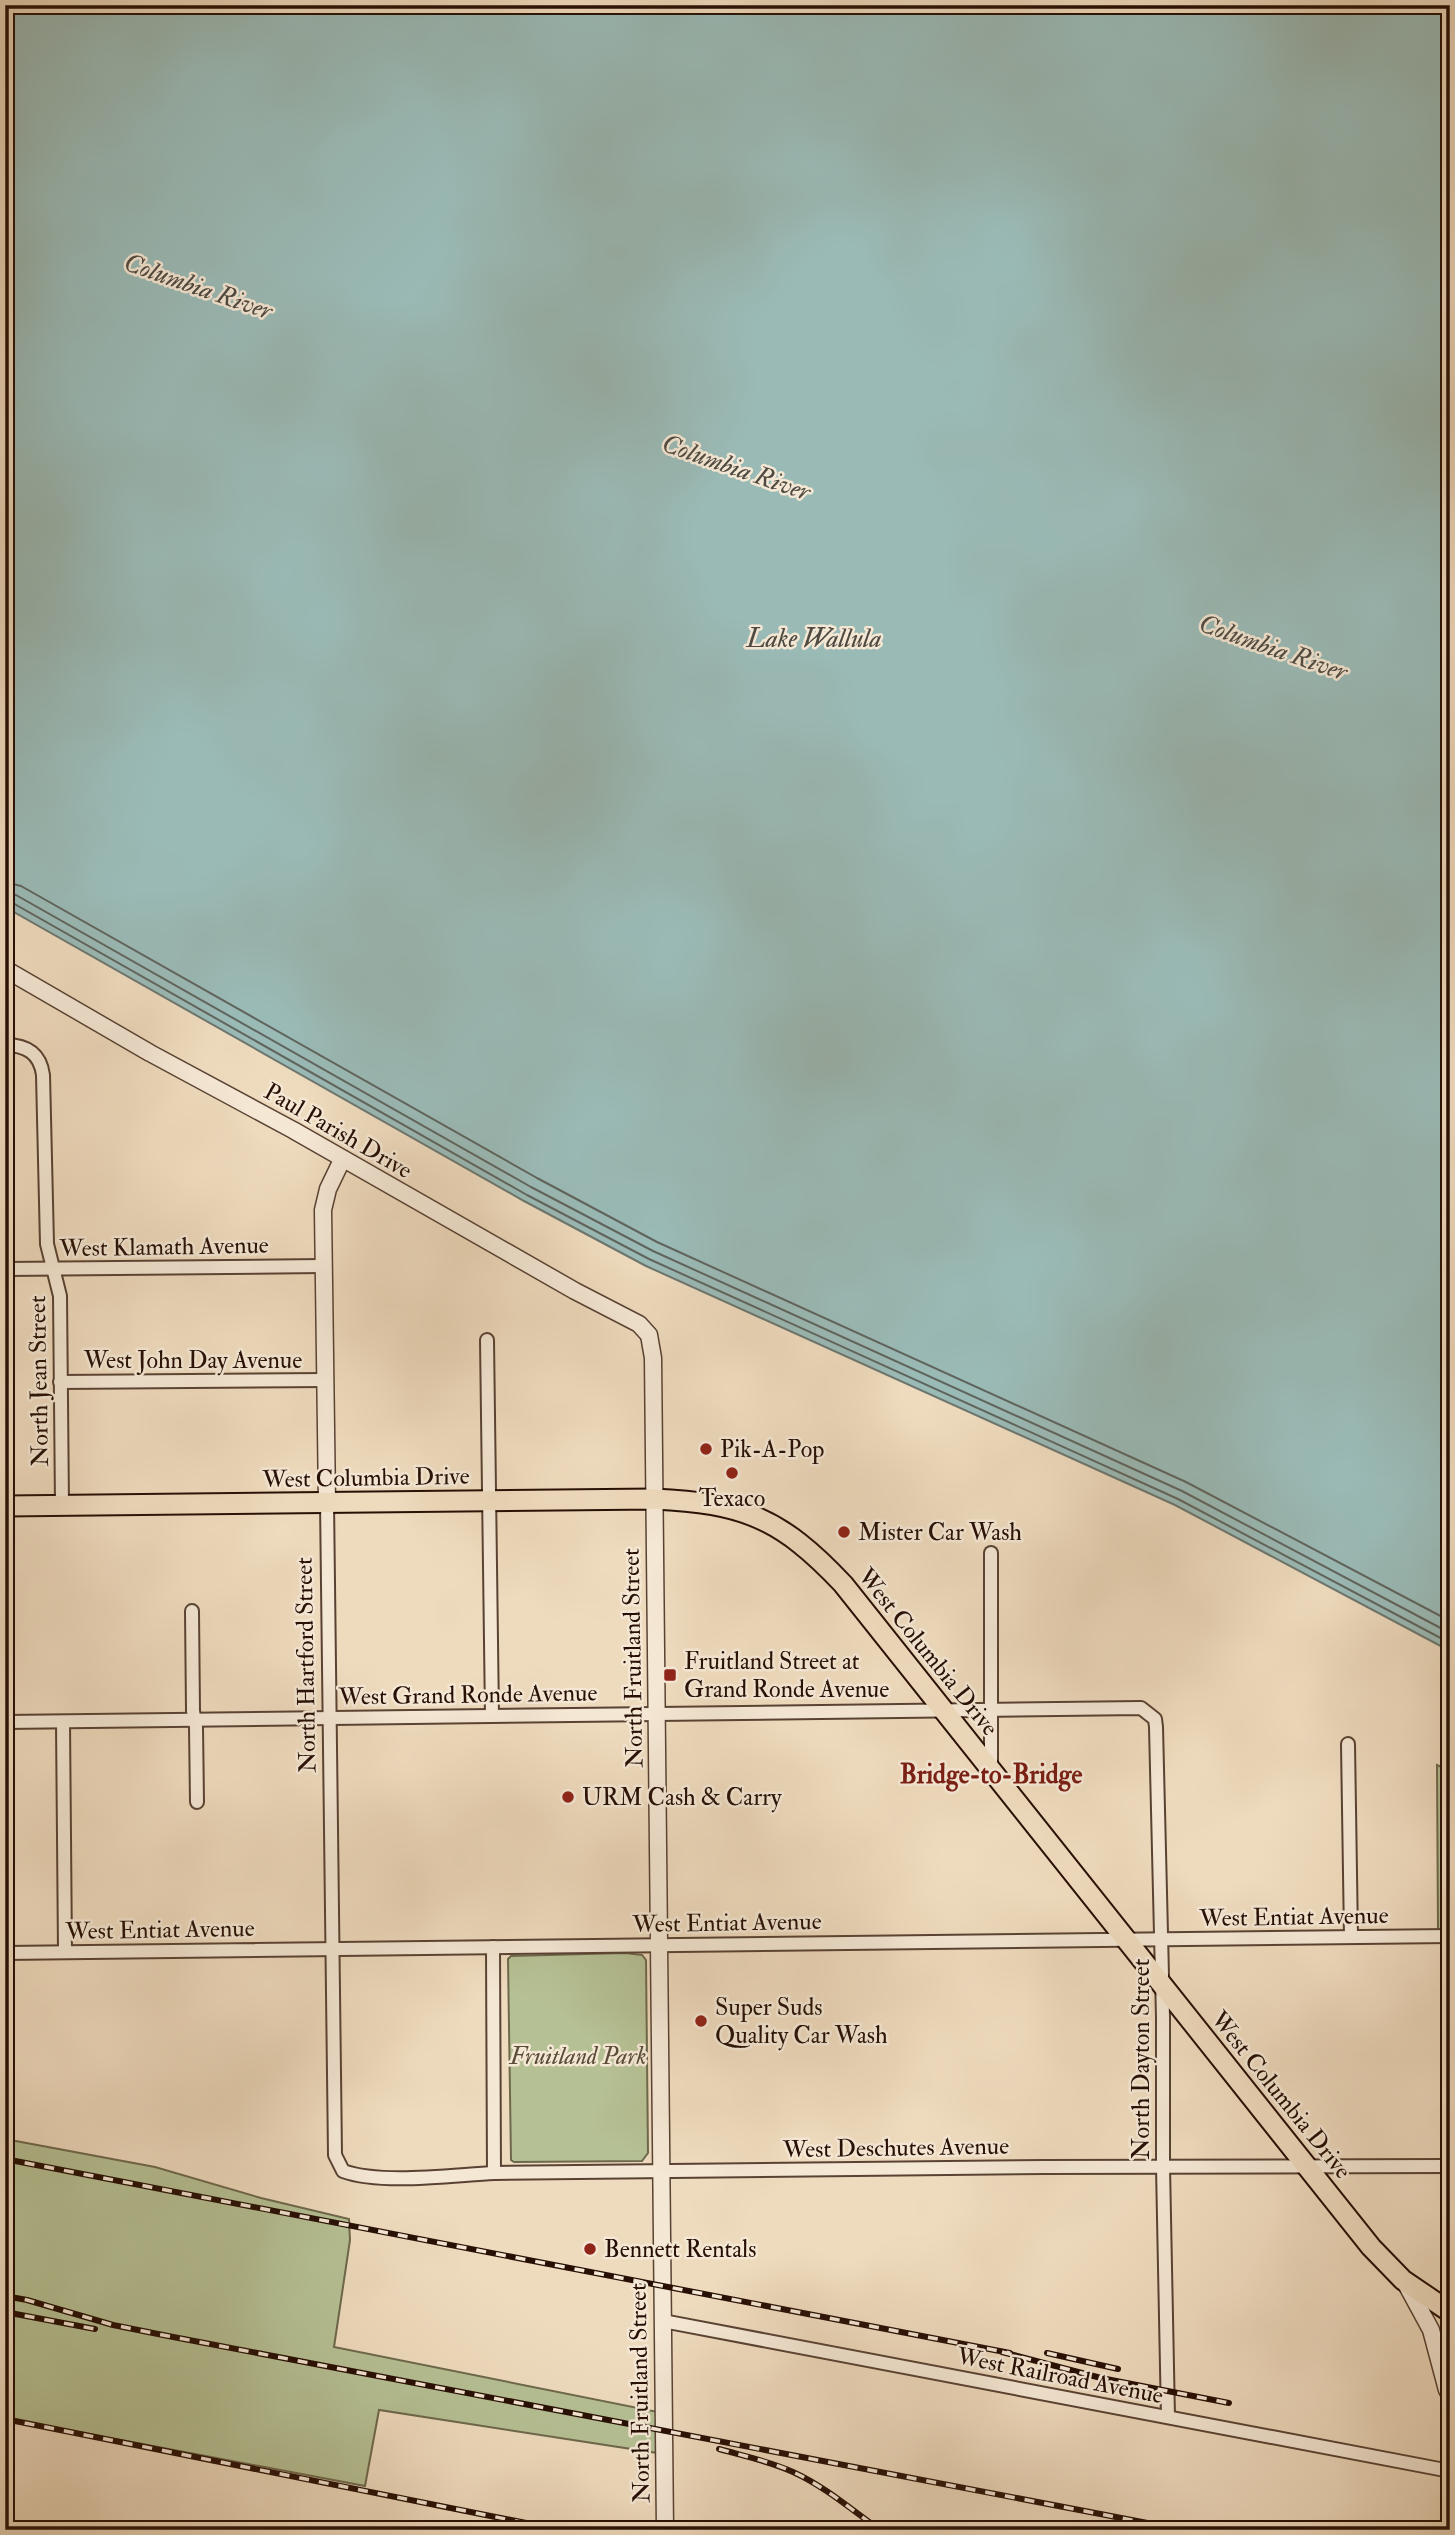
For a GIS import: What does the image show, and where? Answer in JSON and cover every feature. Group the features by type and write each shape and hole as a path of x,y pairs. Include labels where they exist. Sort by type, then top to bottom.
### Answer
{"main road":[{"name":"West Columbia Drive","path":"5,1506 654,1499 707,1502 738,1510 772,1524 819,1558 843,1584 1371,2247 1404,2280 1450,2312"}],"street":[{"name":"Paul Parish Drive","path":"5,969 140,1048 270,1118 575,1292 634,1321 648,1333"},
{"name":"North Jean Street","path":"5,1045 22,1046 31,1051 43,1074 47,1244 60,1296 62,1505"},
{"name":"North Hartford Street","path":"342,1160 324,1204 324,1266 335,2155 343,2171"},
{"name":"West Klamath Avenue","path":"5,1269 324,1266"},
{"name":"North Fruitland Street","path":"648,1333 653,1350 665,2530"},
{"path":"487,1340 492,1716"},
{"name":"West John Day Avenue","path":"60,1382 326,1380"},
{"path":"991,1553 991,1770"},
{"path":"192,1611 192,1711 195,1720 197,1802"},
{"name":"West Grand Ronde Avenue","path":"5,1722 1141,1708"},
{"name":"North Dayton Street","path":"1141,1708 1156,1719 1168,2417"},
{"path":"63,1722 65,1952"},
{"path":"1348,1744 1351,1937"},
{"name":"West Entiat Avenue","path":"5,1953 1450,1936"},
{"path":"493,1947 494,2173"},
{"name":"West Deschutes Avenue","path":"343,2171 366,2176 661,2171 1450,2166"},
{"path":"1404,2280 1431,2330 1448,2395"},
{"name":"West Railroad Avenue","path":"663,2321 1449,2471"},
{"path":"1450,2376 1450,2530"}],"green space":[{"path":"1437,1765 1450,1771 1450,1931 1438,1931"},
{"name":"Fruitland Park","path":"625,1953 642,1955 646,1960 648,2153 642,2161 514,2162 511,2160 508,1959 511,1956"},
{"path":"5,2139 155,2167 261,2198 349,2219 350,2240 334,2347 663,2413 664,2454 379,2410 365,2486 5,2418"}],"water":[{"name":"Lake Wallula","path":"5,5 1419,5 1450,18 1450,1651 1175,1505 646,1266 524,1201 5,907"}],"railway":[{"path":"5,2159 1010,2353"},
{"path":"5,2296 113,2325 168,2336 1184,2530"},
{"path":"5,2312 95,2329"},
{"path":"1002,2352 1101,2378 1229,2403"},
{"path":"1047,2353 1118,2369"},
{"path":"5,2419 561,2530"},
{"path":"719,2449 793,2472 816,2484 880,2530"}],"place":[{"name":"Pik-A-Pop","path":"706,1449"},
{"name":"Texaco","path":"732,1473"},
{"name":"Mister Car Wash","path":"844,1532"},
{"name":"Fruitland Street at Grand Ronde Avenue","path":"670,1675"},
{"name":"URM Cash & Carry","path":"568,1797"},
{"name":"Super Suds Quality Car Wash","path":"701,2021"},
{"name":"Bennett Rentals","path":"590,2249"}],"district":[{"name":"Bridge-to-Bridge","path":"991,1775"}],"water label":[{"name":"Columbia River","path":"198,287"},
{"name":"Columbia River","path":"736,468"},
{"name":"Columbia River","path":"1273,648"}]}
